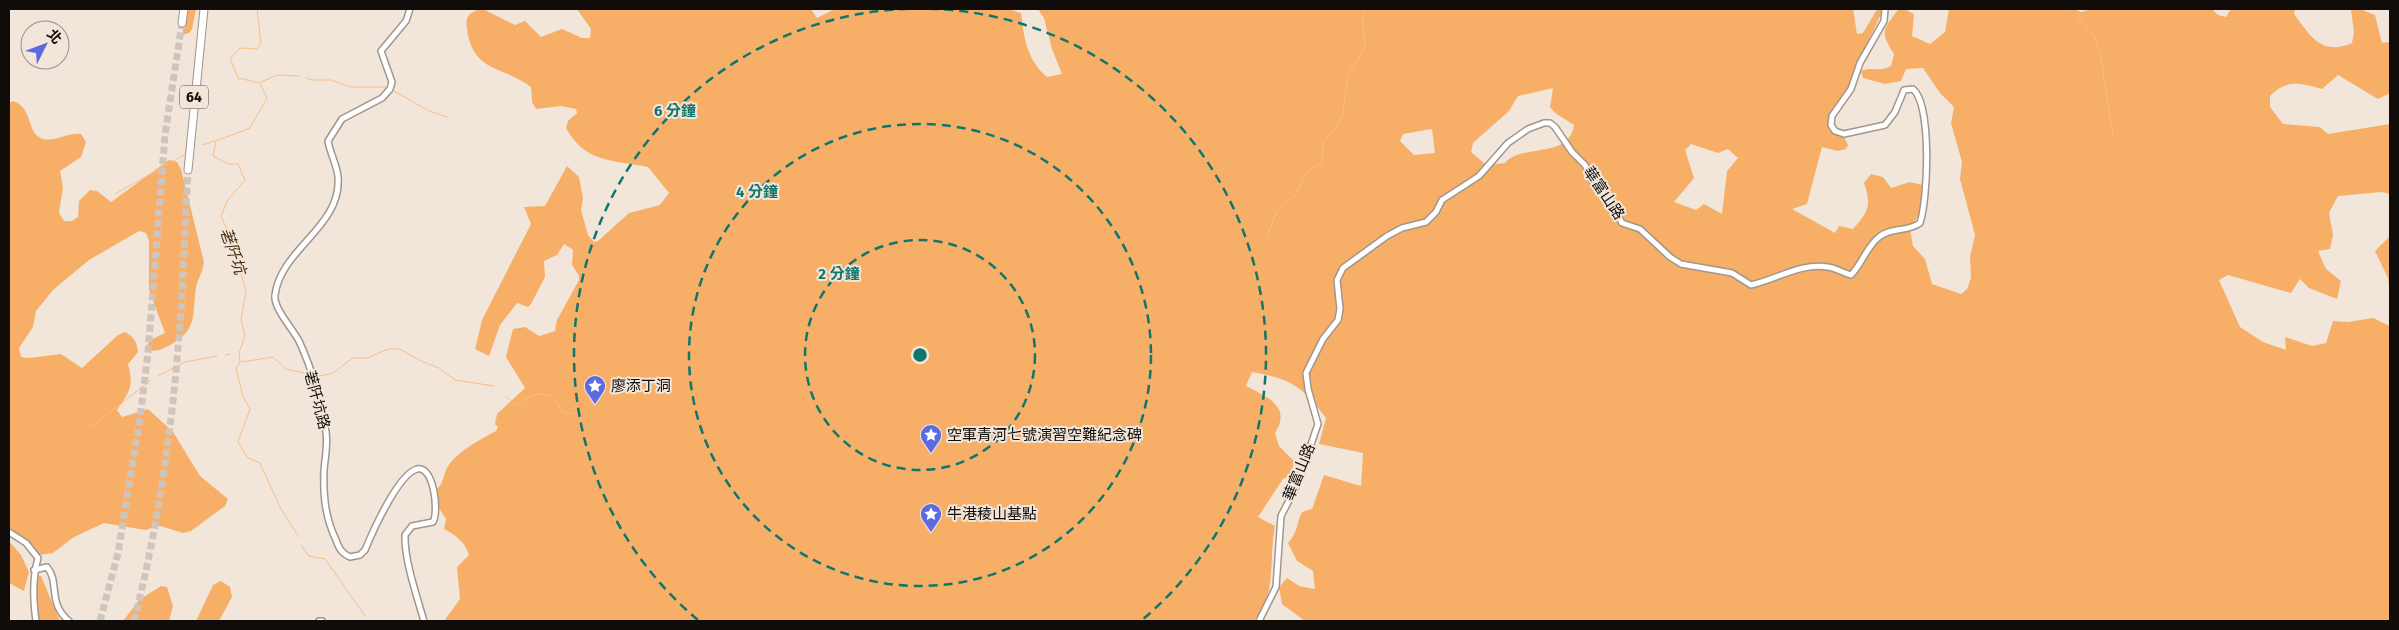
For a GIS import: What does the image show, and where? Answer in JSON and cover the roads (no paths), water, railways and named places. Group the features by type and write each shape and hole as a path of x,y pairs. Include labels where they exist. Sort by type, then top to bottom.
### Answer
{"highway":[{"path":"182,23 184,9"},
{"name":"64","path":"188,170 204,9"}],"street":[{"name":"荖阡坑路","path":"410,9 406,21 381,51 392,82 390,89 382,98 342,119 328,141 338,176 338,192 320,227 281,274 274,296 276,304 298,340 312,377 326,434 323,491 326,513 340,550 345,555 355,556 365,550 384,508 407,475 417,469 421,470 429,478 433,486 436,516 433,522 412,526 405,535 406,553 417,592 418,608 424,621"},
{"name":"華富山路","path":"1259,621 1276,587 1281,516 1297,485 1318,424 1308,389 1306,373 1323,339 1338,320 1340,309 1337,280 1349,262 1402,228 1426,222 1432,218 1442,200 1479,176 1508,143 1528,129 1544,123 1550,123 1585,165 1594,184 1610,200 1622,223 1640,229 1670,257 1681,264 1732,273 1751,285 1770,281 1786,273 1818,266 1829,267 1851,275 1880,236 1915,227 1920,223 1925,203 1926,138 1920,95 1913,89 1904,90 1895,112 1885,125 1844,134 1835,131 1830,125 1832,116 1851,89 1860,63 1884,21 1885,9"},
{"path":"9,532 33,550 38,558 34,570 33,601 36,621"},
{"path":"34,570 47,567 51,571 54,600 69,621"}],"waterway":[{"name":"荖阡坑","path":"257,9 261,43 257,49 240,48 230,59 238,78 260,83 267,98 250,128 216,141 213,156 228,164 238,164 245,180 227,201 221,217 230,235 246,291 241,319 245,336 239,353 240,362 236,368 243,397 250,409 238,442 248,458 260,463 281,509 299,537"},
{"path":"1266,239 1276,213 1296,194 1306,173 1322,162 1323,143 1339,123 1343,113 1348,74 1365,48 1362,14 1367,9"},
{"path":"2077,17 2093,35 2100,52 2113,136"},
{"path":"261,82 277,75 299,76"},
{"path":"306,78 331,80 350,87 386,87"},
{"path":"394,91 429,111 447,117"},
{"path":"202,145 215,141"},
{"path":"115,194 186,154"},
{"path":"313,375 321,376 333,373 353,358 367,358 388,349 400,349 421,361 439,368 455,380 494,386"},
{"path":"225,355 230,354"},
{"path":"158,376 185,362 217,356"},
{"path":"242,362 273,357 286,369 309,374"},
{"path":"91,427 151,380"},
{"path":"506,397 518,405 534,395 548,395 555,400 561,411 572,414"},
{"name":"荖阡坑","path":"301,545 309,556 325,559 365,616"}],"tunnel":[{"path":"100,621 118,553 140,418 148,353 165,135 182,23"},
{"path":"134,621 158,510 169,435 183,284 188,170"}],"place":[{"name":"廖添丁洞","path":"595,405"},
{"name":"空軍青河七號演習空難紀念碑","path":"931,454"},
{"name":"牛港稜山基點","path":"931,533"}]}
